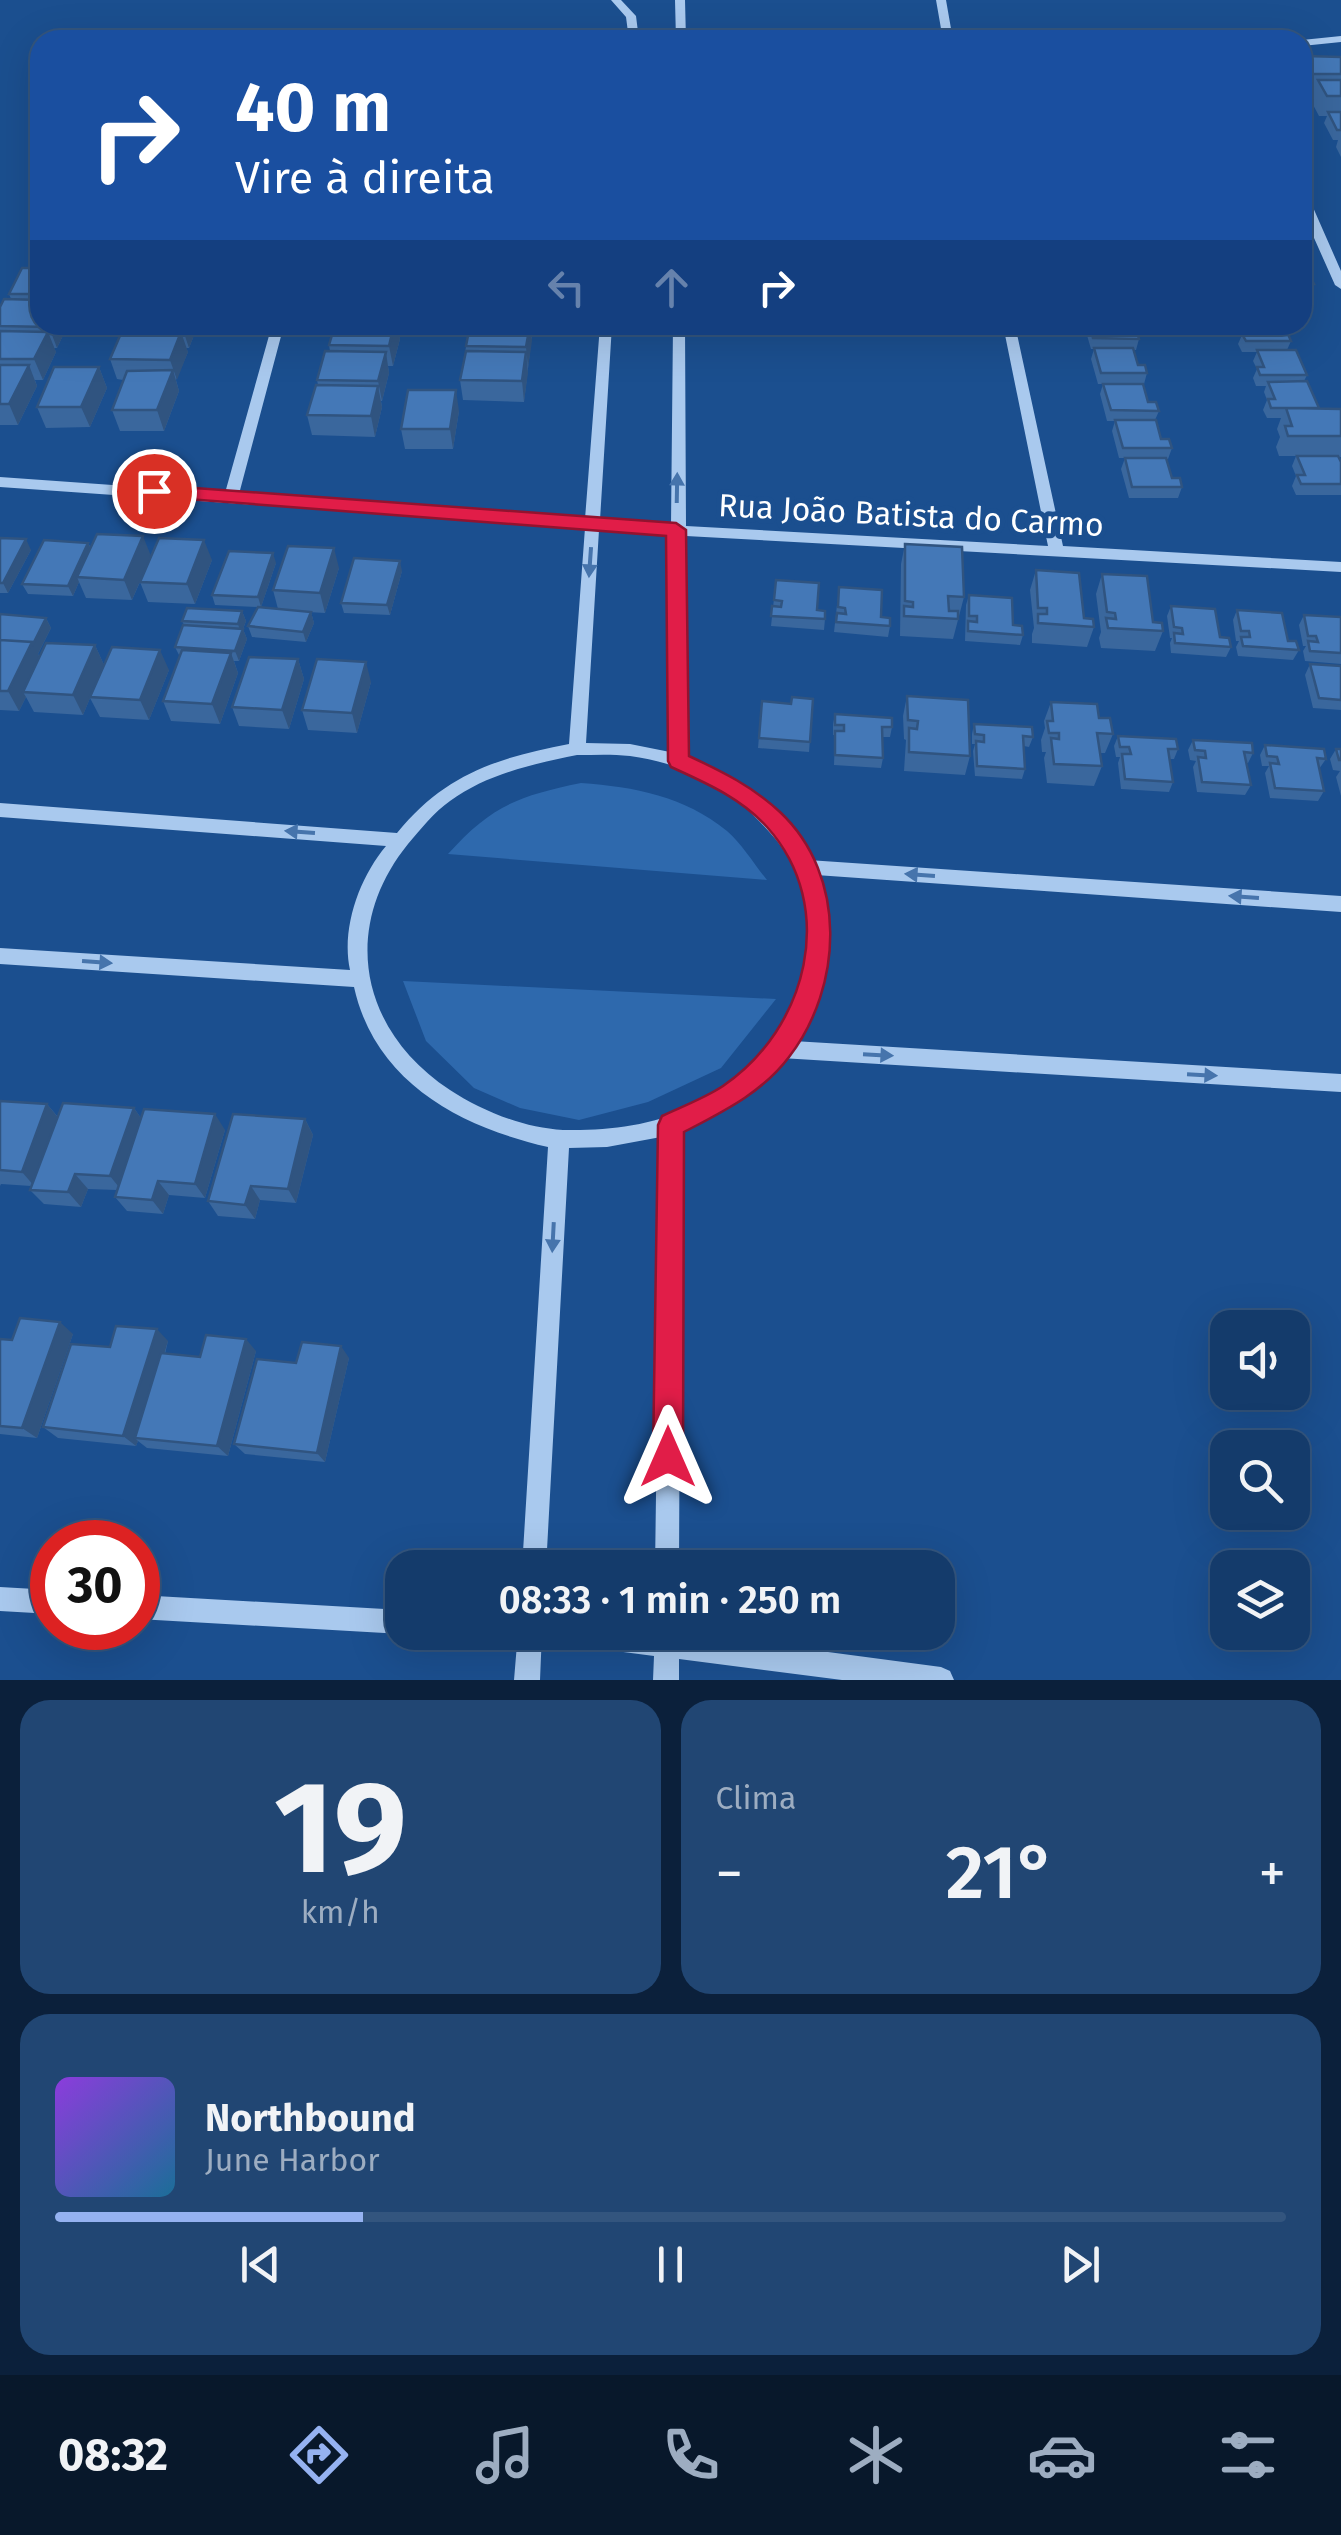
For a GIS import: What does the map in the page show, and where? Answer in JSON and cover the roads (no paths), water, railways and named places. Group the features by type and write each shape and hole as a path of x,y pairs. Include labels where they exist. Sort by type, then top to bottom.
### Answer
{"street":[{"path":"616,0 631,16 633,30"},
{"path":"680,0 681,30"},
{"path":"940,0 946,30"},
{"path":"1312,42 1341,40"},
{"path":"1312,219 1341,285"},
{"path":"231,496 275,335"},
{"path":"577,749 605,335"},
{"path":"678,335 678,761"},
{"path":"1010,335 1057,551"},
{"name":"Rua João Batista do Carmo","path":"0,482 676,530 1341,567"},
{"path":"577,749 629,750 678,761 732,785 775,821 806,867 821,927 815,974 812,989 780,1049 732,1094 671,1125 616,1138 558,1140 485,1122 424,1087 380,1037 358,979 358,929 371,882 397,840 447,793 508,762 577,749"},
{"path":"0,810 397,840"},
{"path":"806,867 1341,904"},
{"path":"0,956 358,979"},
{"path":"780,1049 1341,1083"},
{"path":"668,1550 671,1125"},
{"path":"535,1550 558,1140"},
{"path":"0,1599 30,1601"},
{"path":"160,1608 385,1621"},
{"path":"527,1680 529,1650"},
{"path":"666,1680 667,1650"},
{"path":"745,1650 941,1680"}]}
